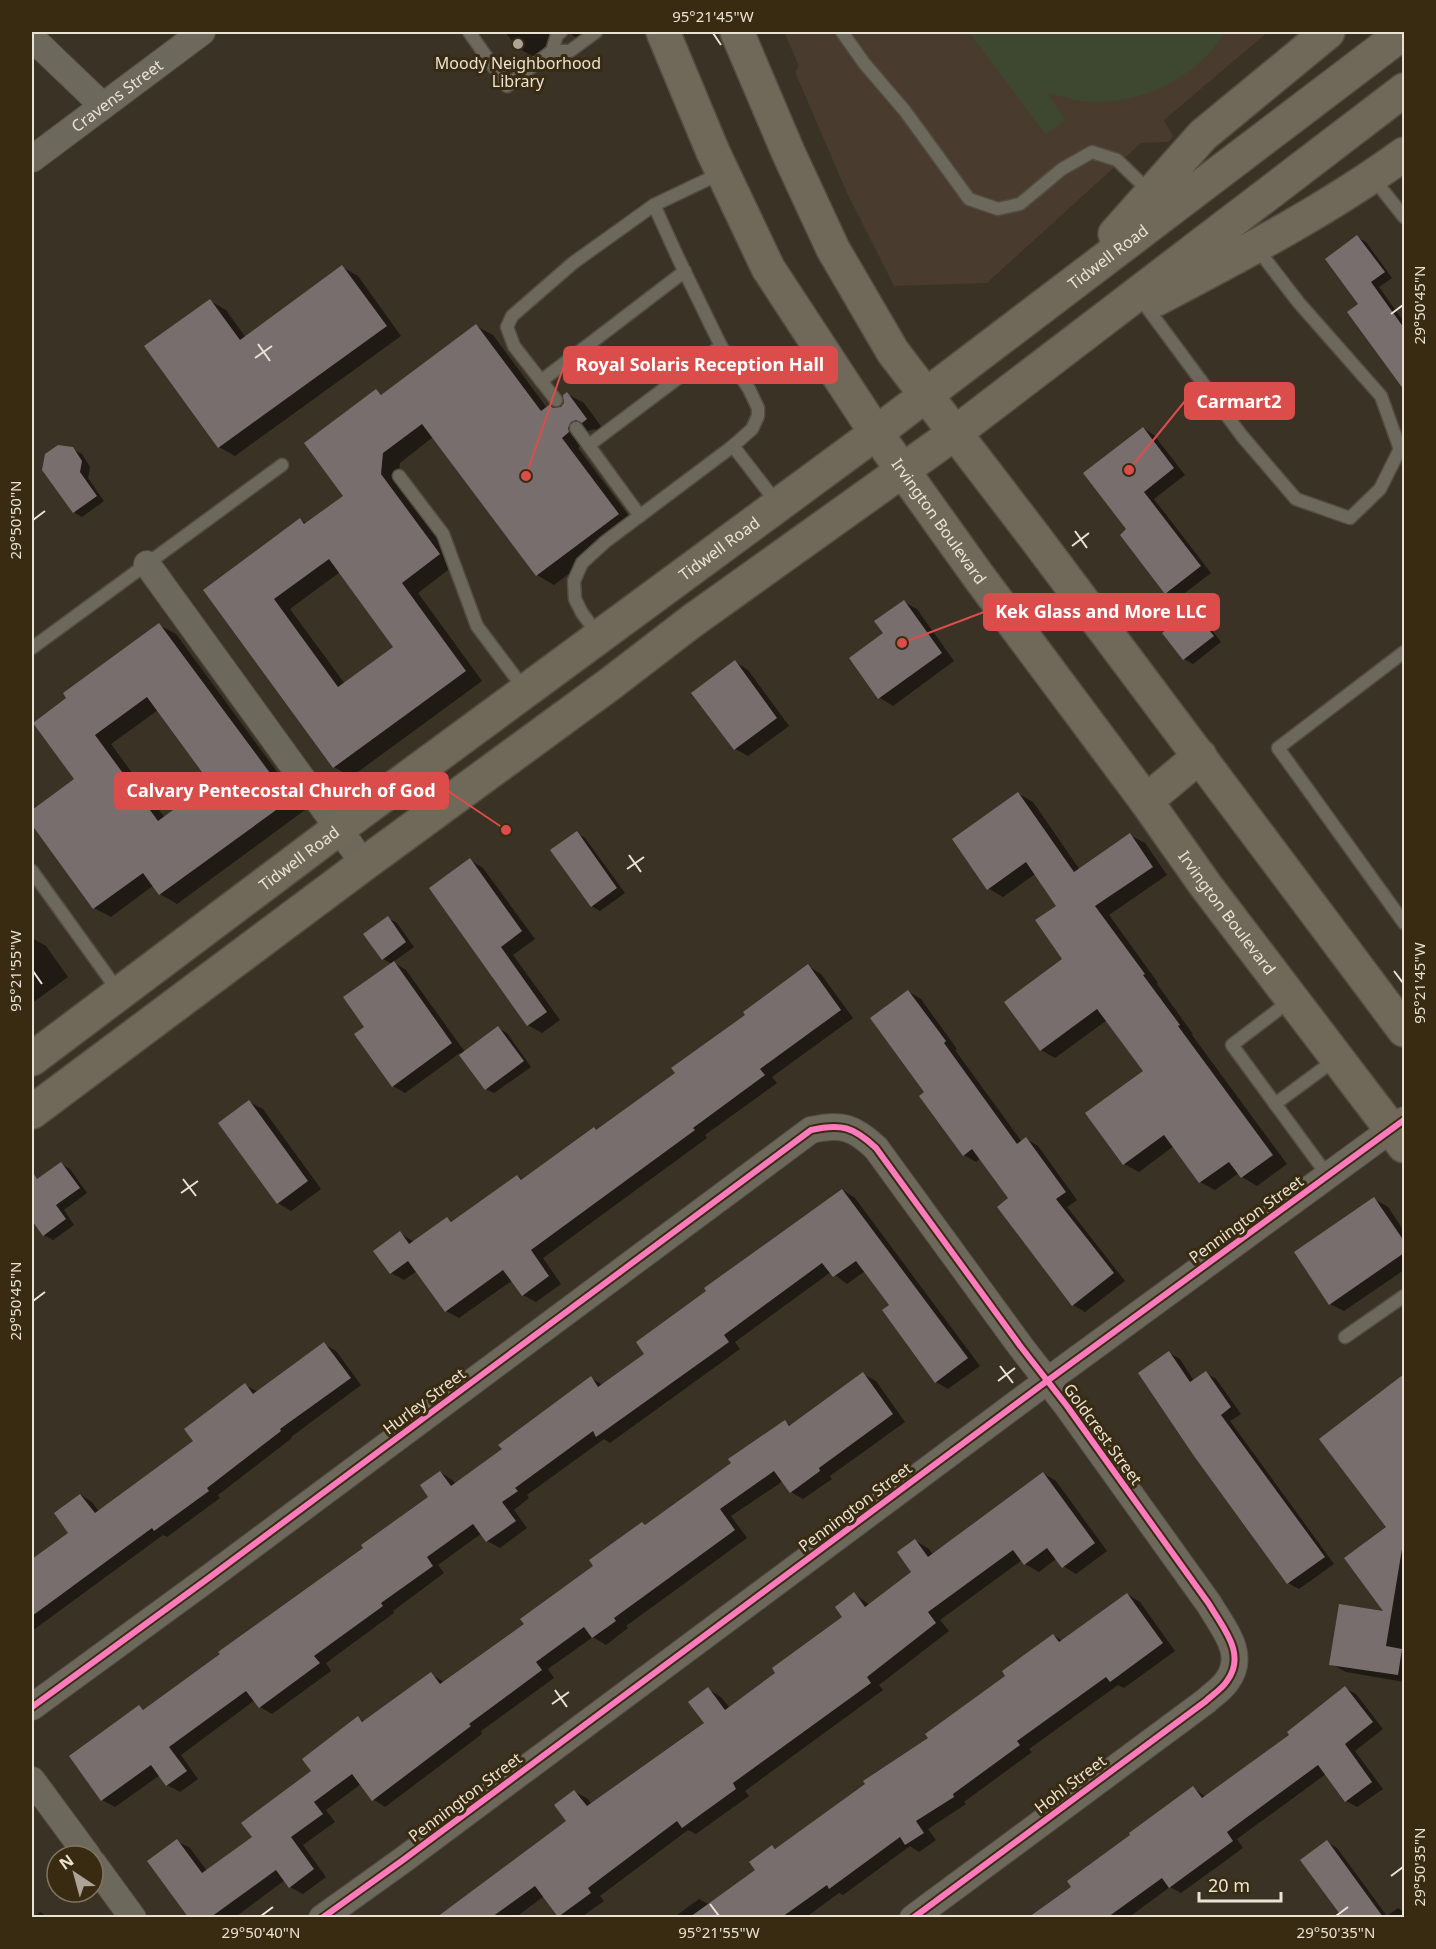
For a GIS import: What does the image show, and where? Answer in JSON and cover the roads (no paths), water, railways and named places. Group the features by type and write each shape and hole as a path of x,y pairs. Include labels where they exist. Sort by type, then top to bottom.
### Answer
{"main road":[{"name":"Irvington Boulevard","path":"663,32 723,172 768,268 876,433 1206,886 1337,1058 1400,1132"},
{"path":"734,32 833,249 893,352 1200,756 1404,1030"},
{"path":"1064,291 1203,135 1328,32"},
{"name":"Tidwell Road","path":"32,1059 338,830 927,396 1404,32"},
{"path":"32,1112 692,621 955,433 1404,90"},
{"path":"1073,343 1255,246 1372,177 1404,154"},
{"path":"592,642 610,684"},
{"path":"1146,801 1200,756"}],"street":[{"name":"Cravens Street","path":"32,159 202,32"},
{"path":"32,38 103,106"},
{"path":"147,564 364,864"},
{"name":"Goldcrest Street","path":"837,1126 861,1134 876,1148 1067,1406 1209,1604 1235,1652 1234,1666"},
{"name":"Hurley Street","path":"32,1707 811,1130 837,1126"},
{"name":"Pennington Street","path":"322,1917 403,1860 1328,1176 1400,1132"},
{"name":"Hohl Street","path":"913,1917 1206,1701 1227,1682 1234,1666"},
{"path":"32,1780 79,1844"},
{"path":"105,1879 133,1917"}],"lane":[{"path":"469,32 507,86 552,51 557,34 561,32"},
{"path":"552,51 570,51 596,32"},
{"path":"842,32 864,63 905,111 969,199 998,209 1020,204 1062,169 1092,152 1117,160 1152,193"},
{"path":"556,400 514,346 507,327 512,316 573,263 654,205 723,172"},
{"path":"1372,177 1404,217"},
{"path":"592,642 575,599 574,581 582,563 605,542 733,446 752,429 758,416 758,408 721,346 654,205"},
{"path":"1146,305 1242,436 1296,499 1350,518 1380,489 1400,449 1381,396 1299,303 1255,246"},
{"path":"541,381 685,271"},
{"path":"589,445 721,346"},
{"path":"576,428 640,516"},
{"path":"733,446 779,505"},
{"path":"32,648 282,465"},
{"path":"399,476 443,534 477,626 526,691"},
{"path":"1404,652 1278,748 1404,922"},
{"path":"32,871 119,993"},
{"path":"1293,999 1232,1045 1328,1176"},
{"path":"1275,1104 1337,1058"},
{"path":"1345,1338 1404,1296"}],"place":[{"name":"Moody Neighborhood Library","path":"518,44"},
{"name":"Carmart2","path":"1129,470"},
{"name":"Royal Solaris Reception Hall","path":"526,476"},
{"name":"Kek Glass and More LLC","path":"902,643"},
{"name":"Calvary Pentecostal Church of God","path":"506,830"}]}
